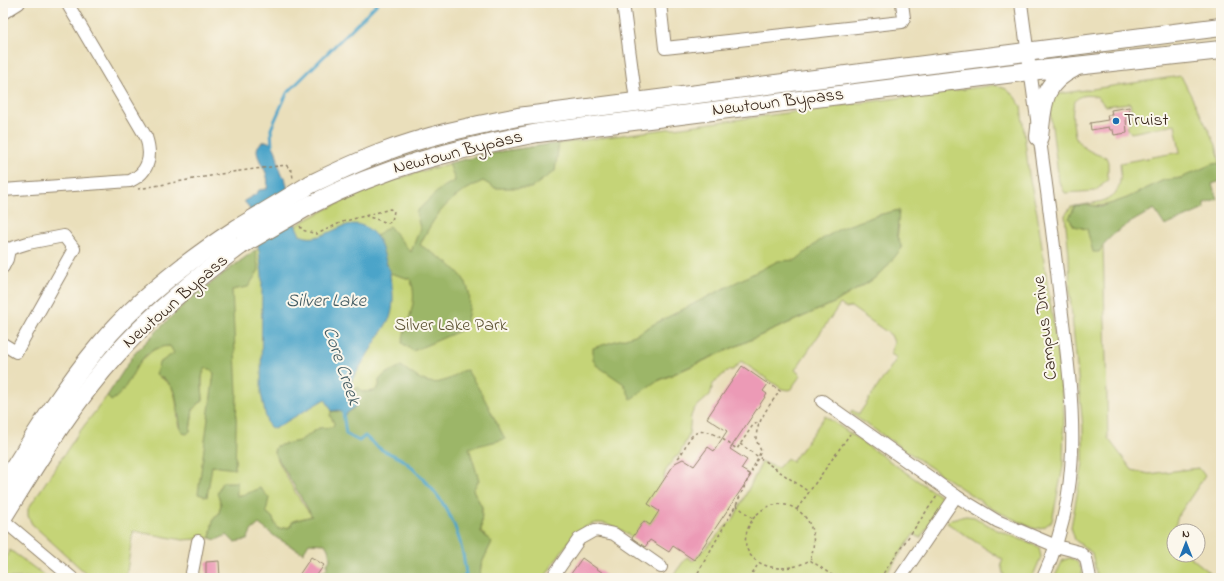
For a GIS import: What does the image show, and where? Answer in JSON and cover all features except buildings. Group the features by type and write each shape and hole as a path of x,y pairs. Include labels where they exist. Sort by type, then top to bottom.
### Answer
{"highway":[{"name":"Newtown Bypass","path":"3,486 65,389 100,345 146,298 207,248 238,228 311,184 381,153 463,128 518,117 1221,27"},
{"name":"Newtown Bypass","path":"3,518 50,440 115,356 149,320 195,279 241,245 312,204 381,173 420,160 501,140 586,126 741,109 1030,71 1221,50"},
{"path":"1039,137 1043,104 1048,89 1054,80 1077,66"}],"street":[{"path":"3,13 19,3"},
{"path":"3,190 130,181 141,174 148,165 150,155 146,137 67,3"},
{"path":"624,3 636,101"},
{"path":"660,3 665,48 902,22 904,18 902,3"},
{"name":"Campus Drive","path":"1021,3 1055,250 1073,414 1072,468 1064,518 1056,546 1043,578"},
{"path":"3,267 7,259 6,248 64,236 74,249 16,352 3,344"},
{"path":"822,401 956,496 998,521 1056,546 1079,552 1086,558 1090,578"},
{"path":"900,578 956,496"},
{"path":"3,518 62,574 72,578"},
{"path":"552,578 579,539 595,530 614,534 661,567"},
{"path":"191,578 198,541"}],"path":[{"path":"259,168 286,165 292,171 293,181"},
{"path":"298,224 302,230 317,234 342,222 390,209 394,211 392,221 388,223 366,216"},
{"path":"695,578 736,505 759,457 761,451 756,439 758,428 761,420 780,391 770,384"},
{"path":"678,458 691,437 700,432 711,432 737,449 753,425 761,420"},
{"path":"797,509 851,432"},
{"path":"740,444 809,492"},
{"path":"880,578 938,493"},
{"path":"736,505 753,519"},
{"path":"761,568 750,556 747,544 748,530 753,519 761,511 774,506 791,506 807,518 813,530 813,549 810,560 794,570"},
{"path":"810,560 836,578"},
{"path":"749,578 758,566"}],"green space":[{"path":"1181,76 1216,145 1220,163 1185,177 1162,181 1117,202 1098,206 1088,205 1081,228 1087,229 1099,252 1103,244 1108,438 1132,470 1149,474 1199,468 1205,476 1178,516 1176,523 1166,523 1166,563 1198,563 1217,578 1097,578 1092,553 1075,540 1071,527 1083,463 1083,427 1070,296 1069,255 1065,215 1071,207 1102,201 1115,194 1119,187 1120,163 1180,152 1175,124 1131,133 1127,127 1133,118 1130,103 1105,106 1098,97 1079,97 1074,104 1073,109 1075,136 1086,149 1106,157 1108,162 1108,180 1095,191 1065,193 1059,182 1049,103 1051,95"},
{"name":"Silver Lake Park","path":"995,85 1006,89 1014,96 1021,106 1029,175 1037,213 1057,349 1064,413 1063,467 1052,521 1044,527 1035,529 992,509 850,413 852,410 859,414 897,358 891,354 894,342 891,335 851,307 846,308 840,304 795,370 801,375 790,390 782,389 741,361 733,370 728,370 713,384 710,395 694,409 691,416 689,435 679,455 674,458 665,472 659,511 650,525 644,521 633,538 608,524 591,524 582,529 567,544 544,578 480,578 481,565 491,542 481,532 482,507 473,490 276,446 274,452 282,469 296,494 312,516 293,521 290,527 278,529 272,517 266,512 260,488 221,504 219,513 213,520 210,538 183,540 133,531 126,578 91,578 32,524 28,516 28,509 77,435 107,396 111,401 129,381 137,364 158,346 170,346 175,353 168,358 159,377 167,382 175,395 178,418 183,433 190,431 193,409 203,400 202,379 204,371 206,368 210,369 214,373 207,433 212,466 235,468 224,273 281,234 343,201 415,173 503,151","holes":["899,226 891,260 881,273 866,284 836,302 656,382"]},
{"path":"559,143 555,171 531,188 495,188 483,181 461,193 438,214 420,245 445,261 463,278 468,287 470,299 469,312 464,329 413,351 402,343 413,303 413,287 410,279 390,273 376,236 389,226 411,252 420,228 416,212 441,188 455,181 449,163 503,151"},
{"path":"1220,163 1221,181 1212,184 1217,199 1204,203 1204,209 1165,226 1154,209 1131,222 1109,238 1099,252 1093,252 1087,229 1074,226 1069,218 1075,206 1088,205 1101,207 1127,198 1164,180 1181,178 1212,164"},
{"path":"899,210 897,236 902,248 884,270 876,277 836,302 655,382 631,399 624,384 596,365 593,359 593,348 635,335 778,261 796,260 819,241 841,228 878,215"},
{"path":"255,250 259,270 248,287 232,290 237,392 235,469 212,466 207,497 198,494 214,373 210,369 206,368 204,371 202,379 203,400 193,409 190,431 187,434 183,433 181,430 175,392 167,381 156,374 159,363 174,353 170,346 158,348 149,353 136,368 126,386 119,394 111,401 107,396 135,353 185,303"},
{"path":"401,366 418,378 430,382 443,381 464,370 467,370 482,394 505,439 469,448 479,480 473,490 482,507 481,532 492,542 481,565 480,578 322,578 321,573 327,569 327,564 330,560 329,551 325,544 309,543 303,553 277,538 259,524 251,531 247,540 234,542 227,535 216,540 210,538 213,520 219,513 221,504 217,493 222,482 237,482 237,496 241,496 260,488 269,498 266,512 272,517 278,529 290,527 293,521 312,516 274,452 276,446 299,441 319,428 333,427 334,423 330,415 332,411 349,412 357,405 353,392 358,387 362,392 375,391 379,386 379,380 385,374"},
{"path":"825,416 944,499 936,516 920,538 914,534 883,578 671,578 687,557 693,561 734,518 762,462 778,468 787,458 792,462"},
{"path":"966,516 974,517 995,529 1039,547 1041,557 1032,578 1004,578 1001,564 1003,560 947,523 951,519"},
{"path":"10,550 48,578 3,578 3,562"},
{"path":"1070,558 1080,565 1083,578 1054,578 1063,560"}],"water":[{"name":"Silver Lake","path":"266,141 273,146 277,155 281,175 285,177 295,224 300,235 310,237 319,236 347,225 357,224 366,227 376,236 380,243 390,273 393,294 390,318 349,385 357,405 345,415 339,410 332,411 325,399 274,429 267,423 261,393 262,274 259,251 249,207 244,201 256,194 259,190 267,189 267,175 259,160 257,151 261,143"}],"waterway":[{"name":"Core Creek","path":"272,148 271,129 287,93 378,3"},
{"name":"Core Creek","path":"343,412 346,434 359,441 365,436 382,450 404,461 420,475 440,499 455,526 460,540 466,574 463,578"}],"place":[{"name":"Truist","path":"1116,121"}]}
